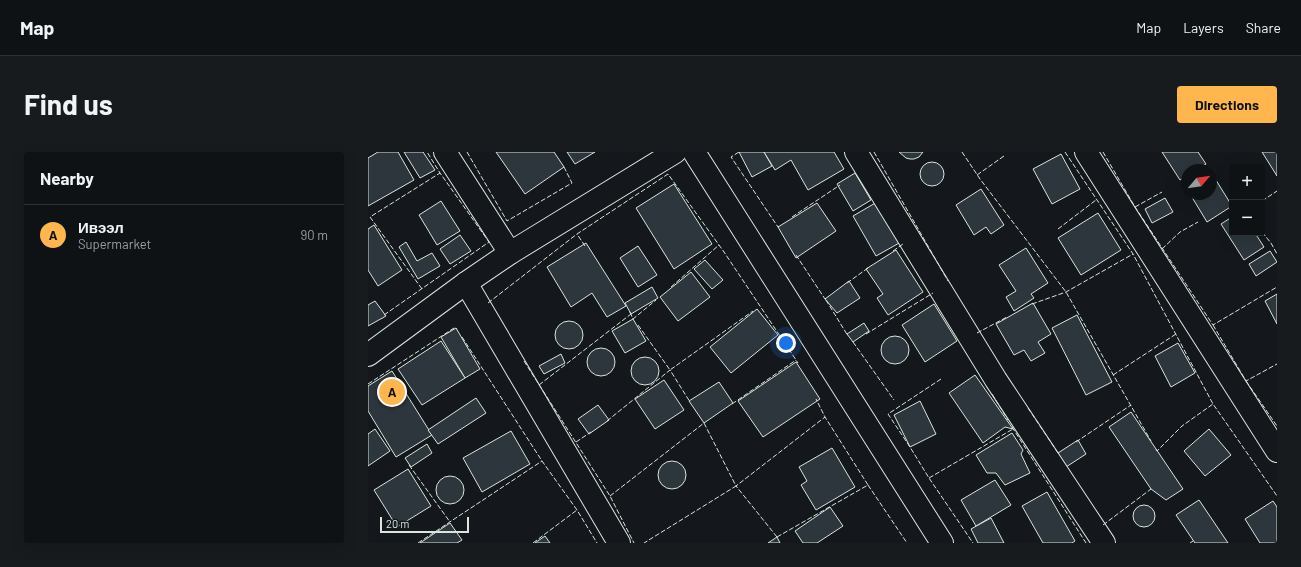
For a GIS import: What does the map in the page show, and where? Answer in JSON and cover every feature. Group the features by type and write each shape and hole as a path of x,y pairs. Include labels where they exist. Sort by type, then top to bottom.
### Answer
{"street":[{"path":"445,152 510,253"},
{"path":"368,355 466,283 510,253 675,152"},
{"path":"694,152 942,543"},
{"path":"856,152 996,380 1104,543"},
{"path":"1086,152 1277,451"},
{"path":"466,283 619,543"}],"building":[{"path":"378,152 398,152 414,180 368,206 368,158"},
{"path":"404,152 423,152 435,170 420,178"},
{"path":"496,152 554,152 564,167 525,194"},
{"path":"567,152 595,152 575,164"},
{"path":"739,152 764,152 772,166 752,177"},
{"path":"764,152 834,152 844,169 808,190 791,160 775,170"},
{"path":"899,152 923,152 919,157 910,159 906,158"},
{"path":"1162,152 1198,152 1206,164 1181,164 1180,180"},
{"path":"1262,152 1277,152 1277,176"},
{"path":"1061,154 1080,189 1052,204 1033,169"},
{"path":"932,162 941,165 944,174 941,183 932,186 923,183 920,174 923,165"},
{"path":"855,173 871,200 853,211 837,184"},
{"path":"1217,182 1229,201 1229,208 1207,222 1194,200 1217,200"},
{"path":"674,184 712,244 674,269 636,208"},
{"path":"981,189 1004,225 991,234 986,227 974,235 956,205"},
{"path":"1165,198 1173,212 1152,223 1145,209"},
{"path":"441,201 460,231 437,245 419,215"},
{"path":"877,202 901,242 876,256 853,216"},
{"path":"817,203 836,231 796,258 778,227"},
{"path":"1098,213 1121,250 1081,275 1058,238"},
{"path":"1229,219 1229,236 1257,236 1264,247 1244,260 1221,224"},
{"path":"374,225 402,270 378,286 368,270 368,229"},
{"path":"460,235 471,251 450,264 440,249"},
{"path":"406,242 417,261 432,253 440,266 418,279 399,247"},
{"path":"586,243 626,306 607,317 592,293 571,307 547,267"},
{"path":"638,246 657,275 638,287 620,258"},
{"path":"1026,248 1048,283 1031,294 1034,298 1014,311 1006,297 1016,291 999,265"},
{"path":"896,250 923,292 888,315 877,298 883,294 866,269"},
{"path":"1270,251 1277,262 1256,276 1249,264"},
{"path":"705,260 723,280 712,289 694,269"},
{"path":"691,272 710,297 678,321 660,297"},
{"path":"849,281 860,298 837,313 825,299"},
{"path":"652,287 658,298 631,314 625,303"},
{"path":"1277,294 1277,324 1265,301"},
{"path":"375,301 386,316 368,326 368,305"},
{"path":"1033,303 1051,334 1038,342 1045,353 1031,361 1024,350 1014,355 996,324"},
{"path":"934,304 957,341 925,362 902,325"},
{"path":"757,309 778,335 731,373 710,347"},
{"path":"1077,315 1112,382 1086,395 1052,328"},
{"path":"633,319 646,341 625,353 612,331"},
{"path":"569,321 579,325 583,335 579,345 569,349 559,345 555,335 559,325"},
{"path":"864,323 869,331 853,342 847,334"},
{"path":"456,328 480,369 465,378 441,337"},
{"path":"895,336 905,340 909,350 905,360 895,364 885,360 881,350 885,340"},
{"path":"441,341 465,378 422,405 398,369"},
{"path":"1178,343 1195,373 1171,387 1155,356"},
{"path":"601,348 611,352 615,362 611,372 601,376 591,372 587,362 591,352"},
{"path":"561,354 565,363 544,374 539,366"},
{"path":"645,357 655,361 659,371 655,381 645,385 635,381 631,371 635,361"},
{"path":"796,362 820,399 763,437 738,401"},
{"path":"392,371 432,435 396,457 368,411 368,386"},
{"path":"975,375 1013,429 1005,427 983,443 949,393"},
{"path":"664,380 684,410 655,429 635,399"},
{"path":"719,382 733,403 704,423 689,401"},
{"path":"476,398 486,413 438,444 428,430"},
{"path":"920,401 936,434 910,447 894,415"},
{"path":"598,405 609,420 589,434 578,419"},
{"path":"1131,412 1183,489 1166,500 1151,489 1109,427"},
{"path":"375,429 390,451 368,466 368,434"},
{"path":"1209,429 1231,455 1205,476 1184,451"},
{"path":"511,431 530,464 482,492 463,458"},
{"path":"1012,433 1023,450 1021,454 1030,473 1005,485 996,473 987,473 976,455"},
{"path":"1078,440 1086,454 1066,467 1058,453"},
{"path":"427,444 432,453 411,467 405,458"},
{"path":"832,448 855,487 816,510 801,485 807,481 799,467"},
{"path":"672,461 682,465 686,475 682,485 672,489 662,485 658,475 662,465"},
{"path":"408,469 431,506 397,527 374,490"},
{"path":"450,476 460,480 464,490 460,500 450,504 440,500 436,490 440,480"},
{"path":"995,480 1011,505 976,526 961,500"},
{"path":"1047,492 1075,541 1072,543 1043,543 1022,506"},
{"path":"1199,500 1228,543 1195,543 1176,515"},
{"path":"1273,501 1277,507 1277,543 1260,543 1245,519"},
{"path":"1144,505 1152,508 1155,516 1152,524 1144,527 1136,524 1133,516 1136,508"},
{"path":"830,507 843,526 817,543 803,543 795,531"},
{"path":"991,518 1004,543 978,543 971,529"},
{"path":"450,523 462,540 457,543 420,543"},
{"path":"545,536 550,543 535,543"},
{"path":"777,537 780,543 768,543"}],"fence":[{"path":"384,315 489,242 440,173 427,152"},
{"path":"467,152 507,221 572,183 563,165"},
{"path":"739,152 731,157 778,227 779,226"},
{"path":"874,152 948,281"},
{"path":"962,152 980,179 1066,292 1151,441"},
{"path":"1065,152 1133,254 1213,404"},
{"path":"1103,152 1135,207 1213,325 1277,287"},
{"path":"977,175 1004,156"},
{"path":"422,289 370,217 440,173"},
{"path":"585,246 577,234 668,174 724,252 798,363"},
{"path":"792,217 840,185"},
{"path":"1264,200 1277,191"},
{"path":"1135,207 1162,192"},
{"path":"1058,229 1096,200"},
{"path":"1162,249 1180,232 1198,222"},
{"path":"488,303 577,234"},
{"path":"1265,236 1277,254"},
{"path":"893,251 903,244"},
{"path":"671,287 719,245"},
{"path":"1032,304 1066,292 1133,254"},
{"path":"796,255 825,299 826,298"},
{"path":"847,283 868,268"},
{"path":"866,334 933,293"},
{"path":"630,312 633,319 656,300"},
{"path":"826,300 848,336"},
{"path":"638,325 670,370 753,311"},
{"path":"539,385 631,314"},
{"path":"977,333 1007,317"},
{"path":"1213,325 1246,381 1277,364"},
{"path":"368,384 454,328 457,329"},
{"path":"1113,375 1176,334"},
{"path":"462,337 542,461 577,510 597,543"},
{"path":"853,342 894,400"},
{"path":"732,404 796,360"},
{"path":"524,361 610,496 634,543"},
{"path":"607,421 670,370 690,402"},
{"path":"941,379 888,414 973,543"},
{"path":"1246,381 1277,426"},
{"path":"992,394 1008,420"},
{"path":"777,537 868,485 825,417 816,399"},
{"path":"1156,449 1157,451 1182,426 1213,404 1277,496"},
{"path":"1076,442 1131,405"},
{"path":"1028,408 1058,453"},
{"path":"777,537 736,486 825,417"},
{"path":"610,496 704,423 736,486 644,543"},
{"path":"1012,427 1086,543"},
{"path":"929,478 1013,429"},
{"path":"576,442 591,432"},
{"path":"418,543 542,461"},
{"path":"409,465 450,522"},
{"path":"868,485 907,543"},
{"path":"1103,525 1151,489"},
{"path":"533,543 577,510"}],"place":[{"name":"Ивээл","path":"392,392"}]}
